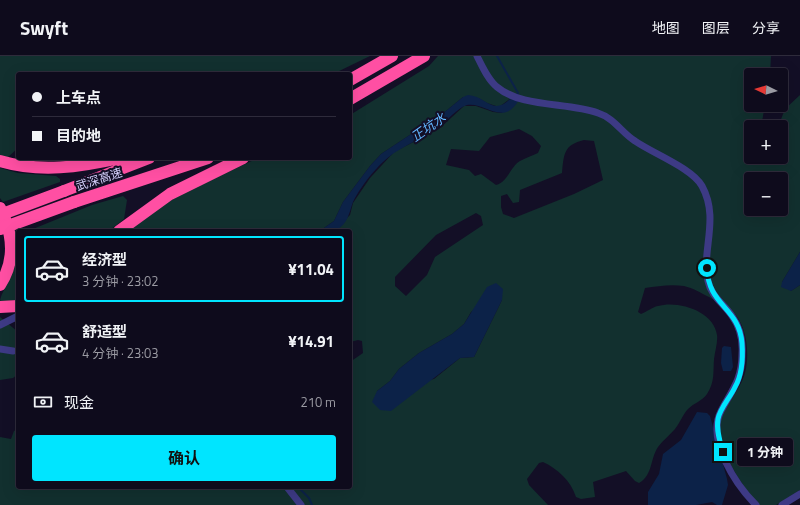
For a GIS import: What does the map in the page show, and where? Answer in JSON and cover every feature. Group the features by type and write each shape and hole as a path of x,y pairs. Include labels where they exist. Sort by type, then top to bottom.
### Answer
{"highway":[{"path":"352,79 392,56"},
{"path":"352,99 424,56"},
{"path":"0,161 29,166 56,168 95,164 112,160"},
{"name":"武深高速","path":"0,215 144,160"},
{"name":"武深高速","path":"0,229 74,202 202,160"},
{"path":"122,229 143,212 183,186 239,160"},
{"path":"0,208 11,235 12,246 10,259 0,285"},
{"path":"0,307 16,306"}],"street":[{"path":"477,56 496,87 516,96 600,113 612,120 634,141 672,162 693,176 702,185 710,216 711,230 707,268 709,287 715,297 737,323 742,344 740,372 736,386 720,411 717,429 727,465 739,486 756,505"},
{"path":"0,325 16,317"},
{"path":"0,349 13,351"},
{"path":"289,489 301,505"},
{"path":"782,505 800,494"}],"green space":[{"path":"0,56 370,56 337,72 16,72 16,150 7,158 0,157"},
{"path":"438,56 771,56 770,68 744,68 744,112 764,112 762,120 744,120 744,164 788,164 788,120 781,120 784,112 788,112 788,106 800,95 800,252 782,282 791,291 800,285 800,490 776,505 759,505 738,478 724,447 720,425 723,414 745,373 747,349 744,332 737,317 724,305 691,288 679,285 669,285 645,288 638,312 641,314 656,307 666,305 685,306 694,309 709,320 717,335 713,377 710,390 707,394 688,409 675,429 658,447 647,476 639,483 635,481 626,471 593,482 595,497 581,499 576,497 571,486 563,476 554,468 543,462 539,463 527,479 529,485 548,505 0,505 0,437 11,439 14,431 16,430 16,489 352,489 352,361 363,353 362,341 352,342 352,229 336,229 350,215 353,203 370,178 394,152 439,129 464,106 476,106 493,112 502,113 511,98 499,107 478,98 463,97 446,111 381,154 343,202 334,221 324,228 130,229 167,200 254,160 352,160 352,114 429,66","holes":["519,129 532,136 541,146 538,153 520,161 506,178 496,185 481,174 475,176 469,170 446,165 451,149 479,151 490,137","584,140 594,141 603,180 574,194 514,218 503,214 501,207 501,196 507,194 513,203 519,202 520,190 562,173 563,160 566,151 572,144","476,213 481,216 483,225 435,257 427,275 406,296 395,286 395,277 436,235","502,289 502,300 474,357 460,358 434,379 377,391 390,381 399,369 419,353 452,334 464,324 471,312"]},
{"path":"0,168 18,173 56,176 60,179 60,182 3,202 0,198"},
{"path":"123,196 127,200 124,219 112,229 33,229 92,205"},
{"path":"16,258 16,300 0,302 2,294 15,265"},
{"path":"0,317 16,330 16,376 13,378 0,380"}],"water":[{"path":"468,95 475,96 494,106 499,106 511,98 519,100 513,108 507,112 501,113 474,105 467,105 461,108 438,127 392,154 385,160 361,188 353,202 348,218 340,228 321,229 334,221 343,202 381,154 446,111 463,97"},
{"path":"800,252 800,285 791,291 781,287 782,282"},
{"path":"496,283 503,289 502,300 474,357 460,358 391,411 380,410 372,402 377,391 390,381 399,369 419,353 452,334 464,324 487,287"},
{"path":"724,346 731,347 733,367 731,371 723,371 721,363 722,348"},
{"path":"697,412 707,413 710,416 727,479 728,485 722,505 717,505 712,502 696,505 648,505 648,492 659,474 663,454 681,440"}],"waterway":[{"name":"正坑水","path":"497,56 518,93 517,95"},
{"name":"正坑水","path":"300,489 309,498 312,505"}],"route":[{"path":"707,268 709,287 715,297 737,323 741,334 742,344 740,372 736,386 720,411 718,419 717,429 723,452"}]}
